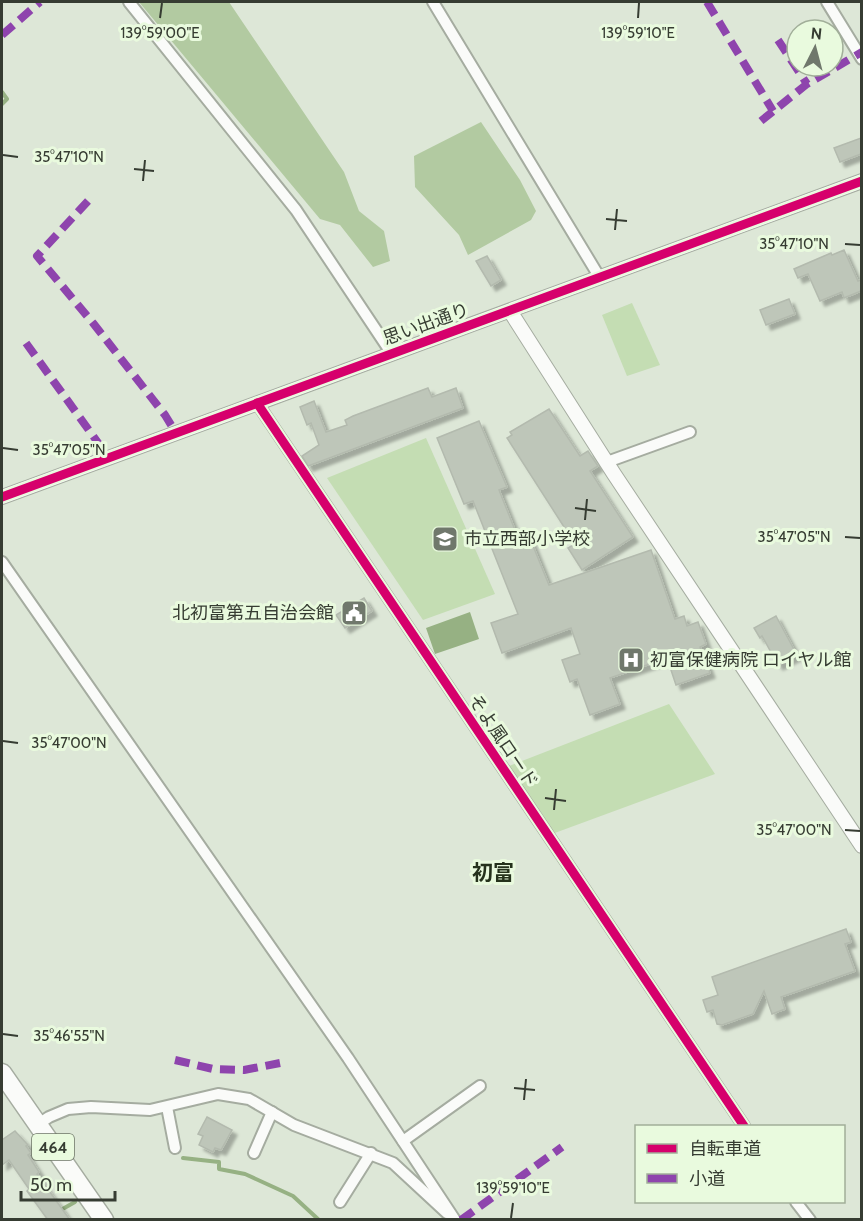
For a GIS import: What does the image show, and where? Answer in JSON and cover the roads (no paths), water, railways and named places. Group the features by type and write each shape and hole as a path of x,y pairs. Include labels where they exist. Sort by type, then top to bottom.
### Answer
{"highway":[{"name":"464","path":"5,1084 38,1125 104,1220"}],"street":[{"path":"129,2 296,210 392,354"},
{"path":"433,2 600,278"},
{"path":"827,2 861,59"},
{"name":"思い出通り","path":"2,497 861,181"},
{"path":"510,311 861,846"},
{"name":"そよ風ロード","path":"257,403 743,1125"},
{"path":"607,462 690,432"},
{"path":"2,562 348,1058 454,1220"},
{"path":"403,1141 480,1086"},
{"path":"38,1125 49,1117 68,1110 91,1107 150,1110 218,1094 249,1100 294,1125 393,1163 454,1220"},
{"path":"167,1107 175,1148"},
{"path":"254,1153 272,1112"},
{"path":"340,1202 371,1153"},
{"path":"797,1203 810,1220"}],"waterway":[{"path":"2,92 7,99 2,104"},
{"path":"183,1158 219,1162 219,1169 245,1174 293,1196 319,1220"},
{"path":"59,1211 75,1202"}],"place":[{"name":"市立西部小学校","path":"445,539"},
{"name":"北初富第五自治会館","path":"354,613"},
{"name":"初富保健病院 ロイヤル館","path":"631,660"}],"district":[{"name":"初富","path":"493,873"}]}
